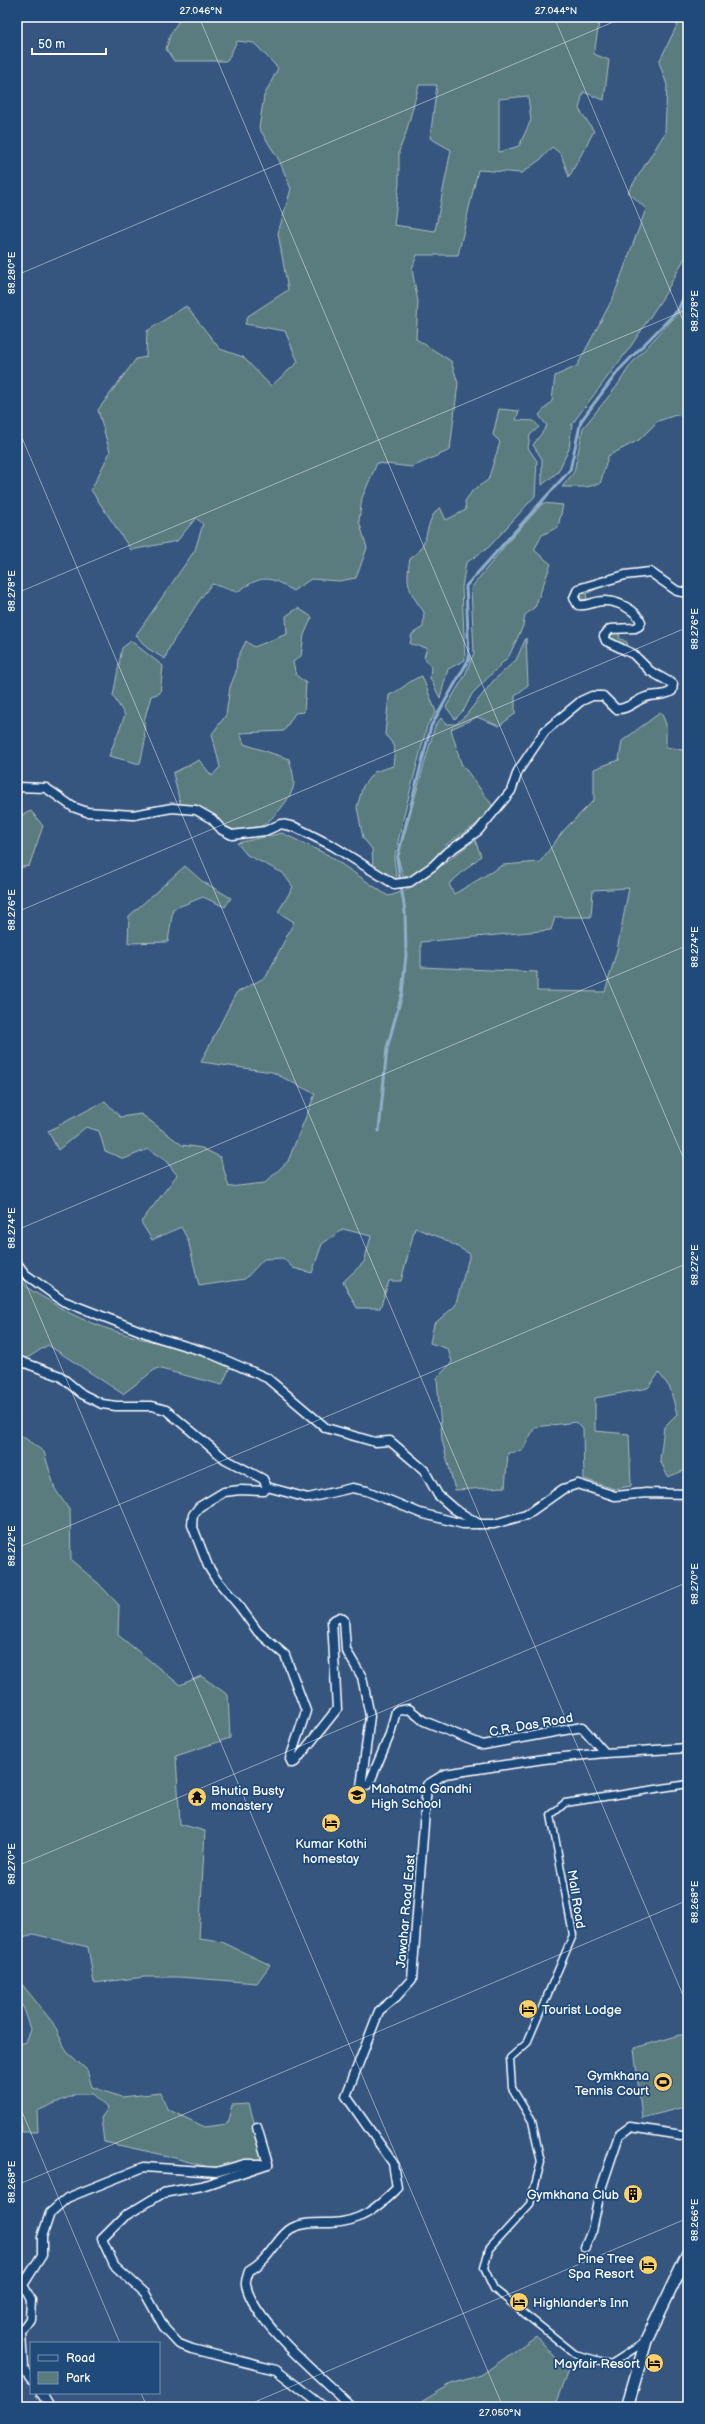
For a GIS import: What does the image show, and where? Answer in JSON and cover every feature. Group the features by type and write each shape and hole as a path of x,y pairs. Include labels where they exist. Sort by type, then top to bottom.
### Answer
{"main road":[{"path":"626,2407 646,2341 688,2253"}],"street":[{"path":"17,787 46,788 73,807 87,812 133,815 172,808 196,810 212,819 222,830 232,835 265,831 281,824 295,827 333,846 394,884 410,882 433,866 445,854 478,831 512,791 518,771 545,731 581,701 592,696 603,696 616,710 621,710 646,697 662,696 672,691 673,684 668,680 650,670 633,654 606,641 604,636 610,629 635,628 639,626 641,622 637,615 609,601 595,602 584,607 578,605 574,598 578,589 625,575 650,572 677,591 688,593"},
{"path":"17,1263 25,1274 63,1301 156,1337 209,1352 267,1378 326,1428 375,1442 390,1441 424,1470 438,1495 454,1509 479,1524"},
{"path":"17,1360 60,1376 82,1394 102,1404 116,1406 152,1406 166,1410 225,1459 263,1479 267,1487 308,1498 352,1488 374,1492 427,1515 463,1524 494,1524 526,1515 563,1489 578,1484 615,1496 646,1493 688,1494"},
{"name":"C.R. Das Road","path":"267,1487 264,1491 240,1490 224,1492 198,1507 193,1516 192,1525 208,1566 216,1579 240,1607 258,1632 285,1655 306,1711 290,1759 292,1763 295,1762 337,1709 332,1621 340,1617 344,1620 346,1650 362,1677 370,1716 361,1787 369,1784 390,1734 396,1711 409,1709 424,1721 483,1745 582,1727 605,1753"},
{"path":"605,1753 688,1748"},
{"name":"Jawahar Road East","path":"352,2407 285,2344 255,2306 245,2284 249,2271 261,2265 290,2228 305,2223 340,2222 366,2215 397,2188 393,2163 346,2096 379,2011 396,1997 412,1979 427,1785 445,1774 544,1759 605,1753"},
{"name":"Mall Road","path":"646,2341 611,2364 575,2354 494,2290 484,2268 489,2249 530,2204 541,2162 532,2121 512,2088 510,2058 527,2043 573,1935 551,1815 565,1803 688,1784"},
{"path":"257,2127 268,2164"},
{"path":"586,2247 592,2230 600,2192 619,2135 630,2127 688,2136"},
{"path":"30,2378 23,2368 21,2332 30,2319 31,2300 23,2285 42,2255 42,2237 50,2213 67,2198 144,2167 216,2172 245,2164 268,2164"},
{"path":"268,2164 202,2186 163,2193 125,2216 102,2239 114,2265 145,2293 165,2329 179,2344 192,2349 276,2370 324,2407"},
{"path":"42,2394 50,2407"}],"green space":[{"path":"181,17 600,17 594,54 609,60 604,100 583,92 579,109 594,131 569,177 561,154 552,147 541,159 522,173 478,170 458,255 417,255 412,269 418,302 416,339 451,361 458,383 450,450 412,467 377,463 362,498 359,521 367,548 356,578 339,581 311,579 293,591 278,582 265,579 253,582 237,592 212,584 173,641 165,659 147,648 136,635 195,550 203,524 196,518 177,541 131,550 91,490 110,452 98,410 136,359 146,357 147,331 186,306 220,349 243,357 271,386 298,362 285,331 245,324 248,316 288,290 278,233 291,189 279,160 259,128 264,96 278,68 254,43 237,41 227,61 174,61 166,49 170,35","holes":["419,85 437,85 430,138 451,150 435,231 394,225 399,183 399,151 406,133","528,96 531,120 519,146 499,152 499,99"]},
{"path":"681,17 688,17 688,252 665,294 631,346 572,424 569,449 558,472 542,485 542,459 533,445 547,426 539,415 552,401 555,376 577,366 613,298 646,209 628,192 665,133 667,85 659,62"},
{"path":"688,297 688,425 679,414 658,421 639,440 608,456 600,484 586,487 562,487 574,472 583,428 617,386 631,364 684,307"},
{"path":"499,409 519,411 516,420 534,421 539,427 530,435 528,448 537,461 535,496 489,547 466,563 462,587 465,660 448,669 440,698 430,678 431,667 424,657 427,648 410,644 412,634 423,627 424,612 415,599 408,581 410,559 422,545 431,520 440,507 446,520 466,510 465,501 473,490 488,480 500,442 493,435"},
{"path":"543,503 563,505 558,527 542,535 534,550 551,564 535,607 525,615 523,626 509,656 472,694 464,710 455,719 446,707 465,675 474,653 471,588 507,543"},
{"path":"600,587 586,594 587,598 585,600 579,598 582,591"},
{"path":"298,608 312,617 304,635 301,656 293,662 296,675 306,683 304,712 295,713 284,731 240,733 244,744 289,759 294,780 293,789 286,802 269,821 255,829 248,831 231,831 219,825 212,816 201,808 181,807 173,773 199,760 212,776 220,767 212,734 226,715 230,687 236,672 237,659 246,641 254,647 287,634 286,616"},
{"path":"613,631 620,633 619,638 627,642 628,648 612,641 609,638"},
{"path":"526,638 528,685 515,696 515,714 499,726 477,717 451,729 461,763 493,806 477,824 448,843 426,867 412,876 403,877 398,857 435,726 441,718 446,724 456,724 466,715 494,680 516,660"},
{"path":"131,641 163,666 160,693 151,696 144,721 145,741 140,764 109,756 125,715 113,696 122,648"},
{"path":"422,676 436,712 427,726 404,815 394,860 397,879 391,880 373,867 372,849 363,838 357,807 363,786 374,772 393,766 395,747 385,734 389,695"},
{"path":"661,712 666,724 666,747 688,751 688,1469 668,1477 660,1460 664,1427 677,1414 670,1388 659,1373 648,1388 595,1398 595,1431 629,1434 631,1486 614,1489 584,1479 583,1429 576,1422 535,1427 522,1451 508,1453 505,1487 455,1490 442,1440 437,1378 452,1362 448,1349 430,1343 434,1324 455,1306 470,1254 442,1238 415,1228 401,1281 389,1281 380,1308 357,1308 343,1282 364,1262 371,1236 343,1229 322,1244 312,1273 293,1268 283,1258 264,1259 245,1279 199,1286 188,1240 181,1227 152,1240 141,1222 177,1175 166,1161 148,1149 124,1159 105,1151 99,1131 86,1127 58,1150 48,1131 105,1101 120,1117 141,1114 182,1145 202,1148 220,1157 229,1187 265,1183 288,1161 315,1094 272,1072 201,1062 236,993 266,977 294,922 278,912 293,887 283,873 247,855 237,843 282,833 328,855 388,896 408,888 420,881 475,840 481,856 449,884 454,894 503,865 540,862 564,830 594,800 594,769 619,760 622,741","holes":["629,888 617,950 605,992 537,991 537,972 421,967 421,942 551,930 555,917 591,917 593,890"]},
{"path":"31,811 43,826 29,866 17,868 17,817"},
{"path":"185,866 202,881 231,898 225,907 203,897 173,909 168,942 128,943 129,916"},
{"path":"17,1268 24,1283 29,1289 70,1313 92,1323 231,1365 222,1385 157,1368 123,1394 48,1345 24,1360 17,1355"},
{"path":"17,1383 20,1389 18,1433 44,1452 55,1489 70,1511 71,1560 98,1583 119,1605 118,1635 180,1685 201,1676 228,1695 230,1738 176,1756 180,1824 205,1831 199,1939 222,1942 270,1965 257,1983 179,1977 145,1977 94,1983 88,1947 33,1934 17,1941"},
{"path":"17,1978 53,2023 67,2052 87,2070 92,2087 121,2097 161,2093 167,2109 205,2127 227,2124 232,2105 249,2104 265,2160 243,2161 215,2169 164,2155 104,2142 101,2118 108,2108 93,2094 76,2094 37,2111 38,2132 22,2132 17,2112 17,2045 26,2042 31,2029 24,2009 17,1998"},
{"name":"Gymkhana Tennis Court","path":"684,2034 688,2057 688,2106 642,2118 634,2048"},
{"path":"536,2336 568,2371 554,2407 413,2407 451,2384 481,2375"}],"waterway":[{"path":"379,1131 387,1048 402,994 406,955 405,912 397,859 431,726 469,659 466,586 570,470 581,421 619,370 678,310 688,287"}],"place":[{"name":"Mahatma Gandhi High School","path":"357,1795"},
{"name":"Bhutia Busty monastery","path":"197,1797"},
{"name":"Kumar Kothi homestay","path":"331,1823"},
{"name":"Tourist Lodge","path":"528,2009"},
{"name":"Gymkhana Tennis Court","path":"663,2082"},
{"name":"Gymkhana Club","path":"633,2194"},
{"name":"Pine Tree Spa Resort","path":"648,2265"},
{"name":"Highlander's Inn","path":"519,2302"},
{"name":"Mayfair Resort","path":"654,2363"}]}
